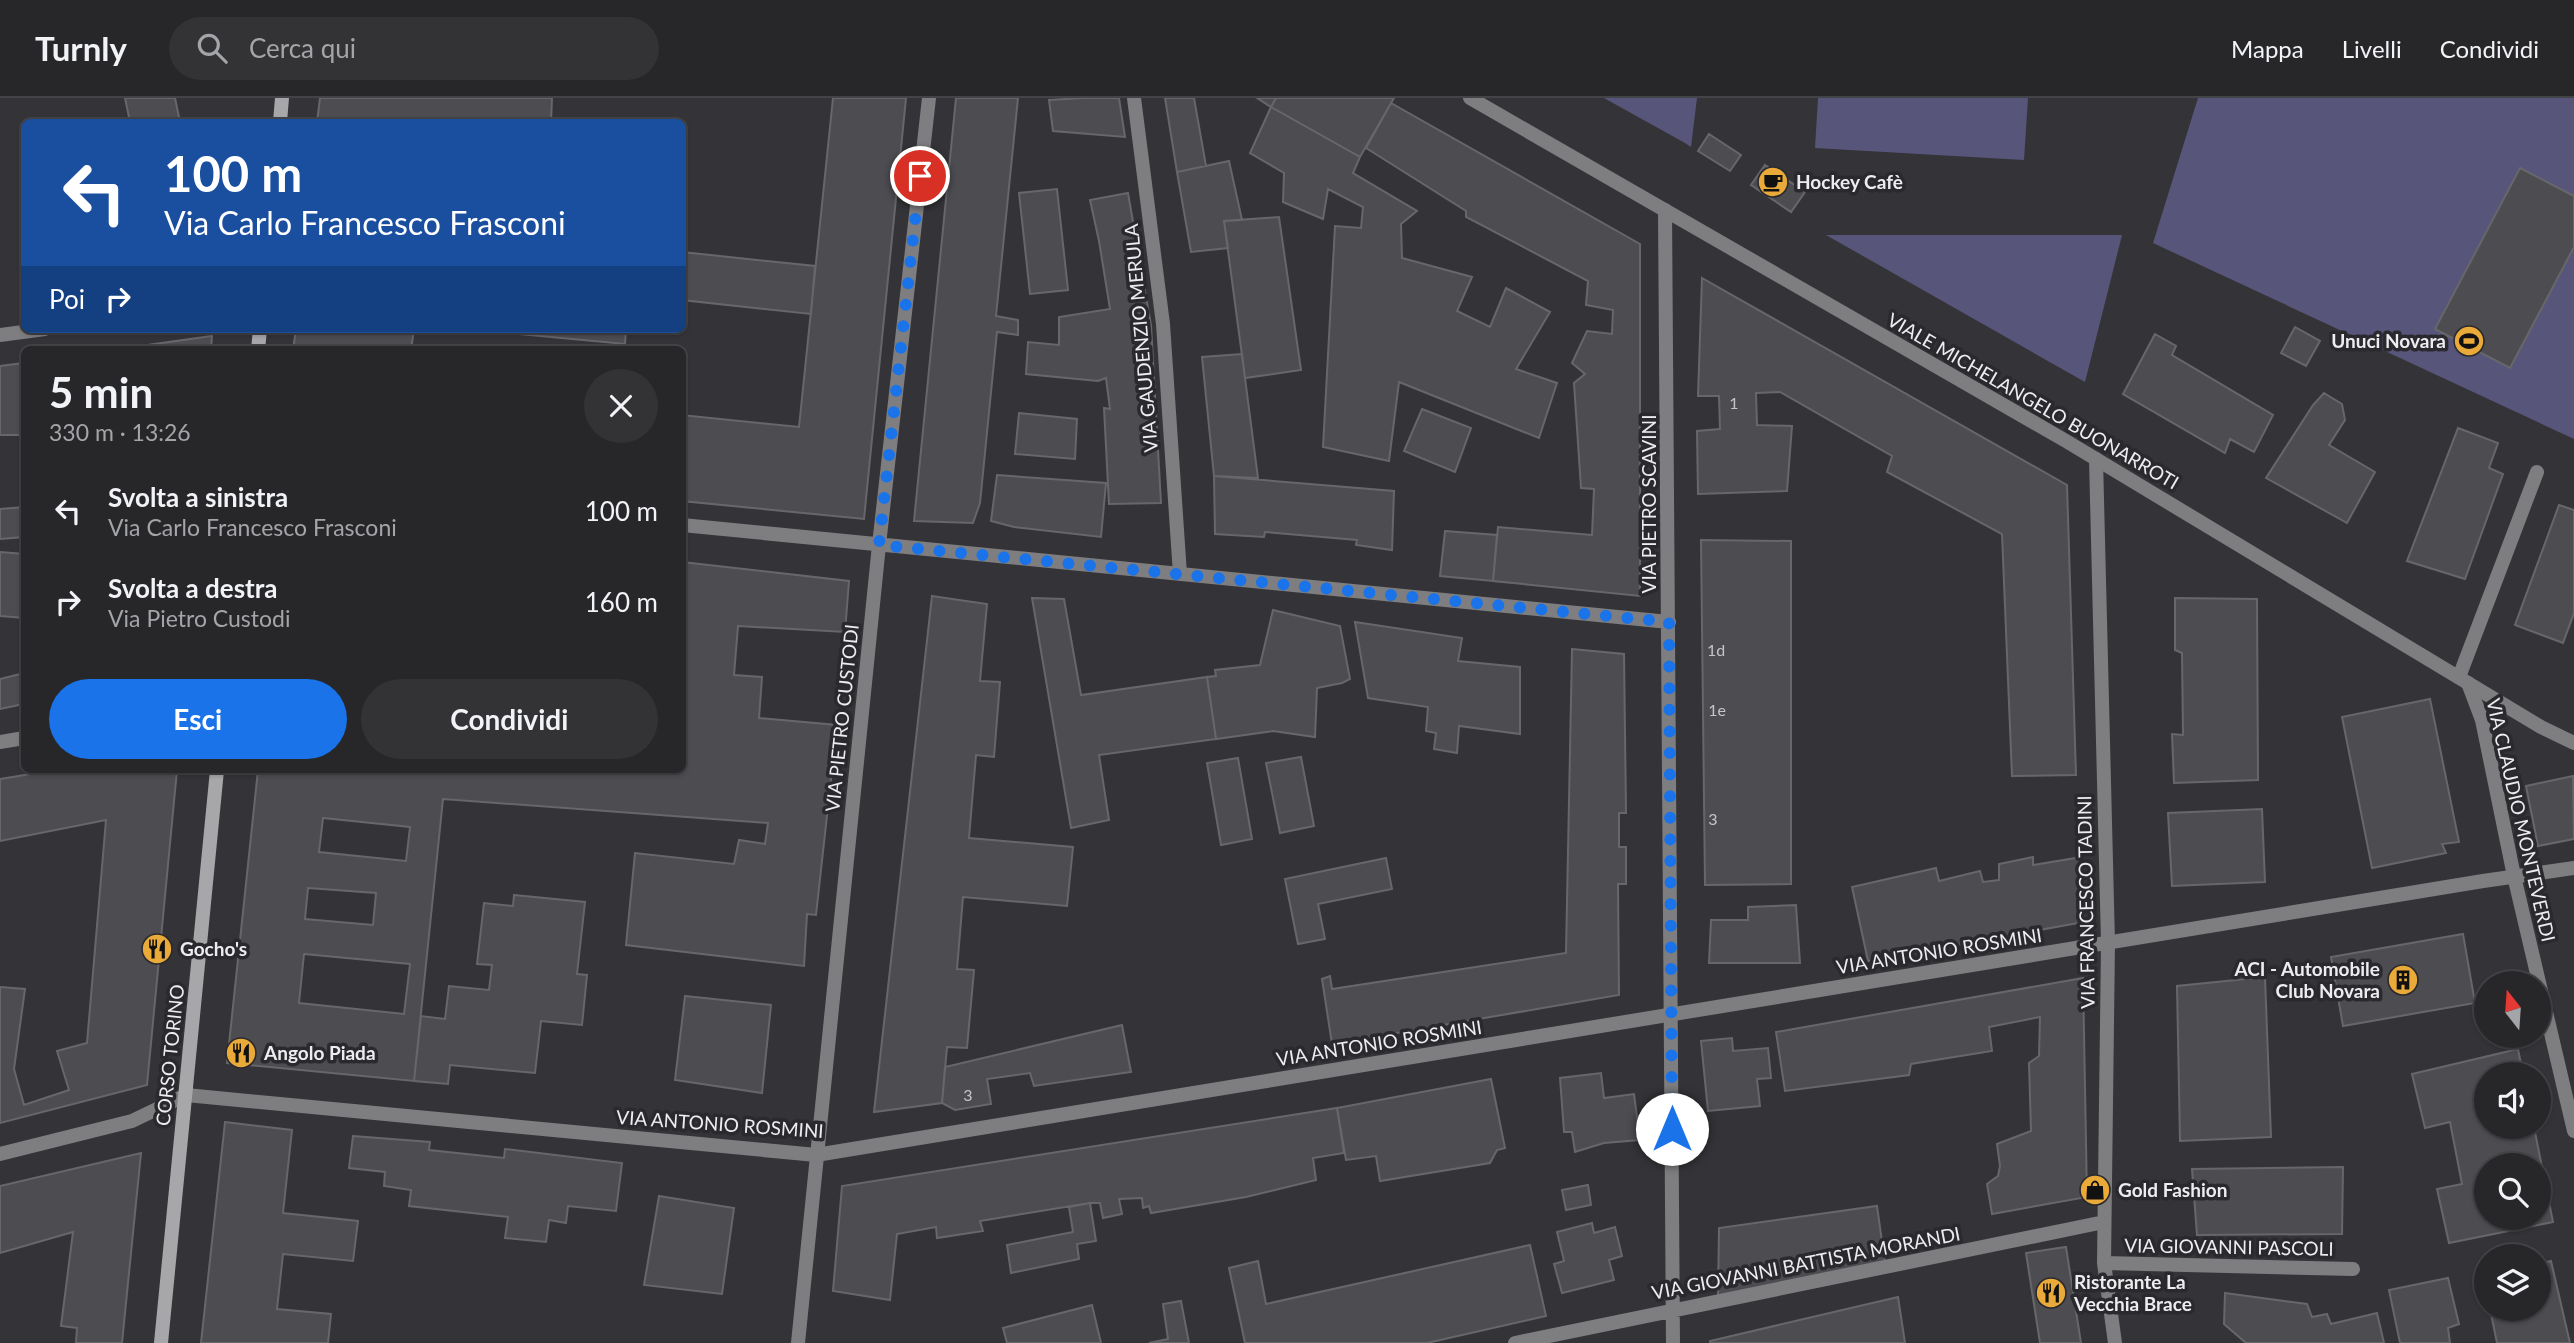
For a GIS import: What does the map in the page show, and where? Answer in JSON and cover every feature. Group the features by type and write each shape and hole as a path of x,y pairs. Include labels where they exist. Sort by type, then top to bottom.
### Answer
{"main road":[{"path":"279,119 282,98"},
{"name":"CORSO TORINO","path":"161,1343 217,773"}],"street":[{"name":"VIA PIETRO CUSTODI","path":"798,1343 879,545 929,98"},
{"name":"VIA GAUDENZIO MERULA","path":"1134,98 1163,324 1180,575"},
{"name":"VIALE MICHELANGELO BUONARROTI","path":"1470,98 2096,459 2541,727 2574,743"},
{"name":"VIA PIETRO SCAVINI","path":"1665,210 1673,1343"},
{"path":"0,335 21,332"},
{"name":"VIA FRANCESCO TADINI","path":"2096,459 2108,943 2104,1263 2115,1343"},
{"path":"2463,680 2537,472"},
{"path":"686,525 1669,622"},
{"name":"VIA CLAUDIO MONTEVERDI","path":"2463,680 2482,720 2514,876 2574,1131"},
{"path":"0,742 21,738"},
{"name":"VIA ANTONIO ROSMINI","path":"186,1095 816,1155 2574,868"},
{"path":"0,1154 132,1121 186,1095"},
{"name":"VIA GIOVANNI BATTISTA MORANDI","path":"1516,1343 2104,1222"},
{"name":"VIA GIOVANNI PASCOLI","path":"2104,1263 2353,1269"}],"shaded area":[{"path":"1604,98 1697,98 1691,147 1685,143"},
{"path":"1818,98 2028,98 2024,160 1815,148"},
{"name":"Unuci Novara","path":"2198,98 2574,98 2574,439 2153,243"},
{"path":"1826,235 2122,235 2085,382"}],"building":[{"path":"125,98 175,98 179,119 129,119"},
{"path":"320,98 552,98 551,119 317,119"},
{"path":"833,98 906,98 864,519 686,501 686,415 799,427"},
{"path":"956,98 1018,98 996,316 1018,320 1018,335 997,332 980,503 973,523 914,521"},
{"path":"1119,98 1125,137 1053,131 1049,100"},
{"path":"1165,98 1194,98 1206,166 1177,172"},
{"path":"1257,98 1276,98 1271,107"},
{"path":"1276,98 1394,98 1360,157 1271,107"},
{"path":"1391,103 1640,244 1640,596 1493,581 1498,527 1592,535 1594,489 1581,488 1574,383 1585,374 1572,363 1587,331 1612,334 1613,310 1586,305 1588,281 1466,217 1466,211 1366,148"},
{"path":"1271,107 1360,157 1353,173 1417,211 1401,224 1402,258 1472,277 1457,311 1490,327 1506,288 1550,312 1516,369 1557,383 1539,438 1399,382 1389,461 1323,447 1335,226 1361,228 1363,207 1328,189 1323,219 1283,202 1284,173 1250,153"},
{"path":"1709,134 1741,155 1730,171 1698,151"},
{"path":"1229,161 1242,220 1224,221 1228,248 1191,252 1177,172"},
{"path":"1765,165 1805,192 1791,212 1751,185"},
{"path":"2520,168 2574,196 2574,247 2510,368 2435,329"},
{"path":"1057,189 1068,290 1030,294 1019,193"},
{"path":"1128,193 1151,325 1161,503 1109,504 1104,408 1110,409 1106,378 1098,381 1026,374 1028,342 1059,345 1059,317 1110,309 1090,200"},
{"path":"1279,217 1301,370 1245,378 1224,221"},
{"path":"686,252 815,266 811,314 686,300"},
{"path":"1702,278 2067,485 2076,775 2012,776 2002,534 1887,472 1892,456 1780,392 1756,393 1757,425 1792,426 1787,491 1698,494 1697,431 1720,429 1719,396 1698,396"},
{"path":"2295,327 2320,341 2306,366 2281,353"},
{"path":"295,333 413,333 412,346 294,346"},
{"path":"509,333 626,333 625,344"},
{"path":"2155,334 2176,346 2172,355 2273,415 2254,452 2230,439 2225,453 2123,394"},
{"path":"212,336 211,346 141,346"},
{"path":"1242,354 1258,478 1214,476 1202,357"},
{"path":"21,363 21,435 0,435 0,366"},
{"path":"2324,393 2342,404 2345,420 2329,445 2375,472 2347,523 2266,478 2313,405"},
{"path":"1422,409 1471,428 1455,472 1404,451"},
{"path":"1019,413 1077,419 1075,459 1015,454"},
{"path":"2458,428 2498,443 2489,468 2503,474 2465,579 2407,561"},
{"path":"997,475 1106,483 1101,537 1014,527 991,521"},
{"path":"1214,476 1394,491 1392,550 1356,545 1357,540 1265,532 1264,537 1215,534"},
{"path":"2559,505 2574,510 2574,613 2563,643 2515,625"},
{"path":"21,507 21,537 0,539 0,509"},
{"path":"1445,531 1497,535 1493,581 1440,576"},
{"path":"1701,540 1791,541 1791,884 1705,885"},
{"path":"0,552 21,554 21,618 0,616"},
{"path":"686,562 849,581 845,632 738,626 734,675 762,677 759,718 837,725 816,915 807,914 804,966 626,945 635,853 734,864 739,840 765,844 768,823 443,799 414,1081 227,1063 258,773 686,773","holes":["323,818 410,827 406,861 319,852","308,888 376,893 373,925 305,919","304,954 410,964 404,1014 299,1003"]},
{"path":"932,596 987,604 980,681 1000,682 994,757 976,755 969,838 1073,847 1067,906 963,897 957,969 974,970 967,1048 947,1047 942,1103 874,1112"},
{"path":"1032,598 1064,599 1081,695 1207,677 1216,739 1099,755 1109,820 1071,828"},
{"path":"2175,598 2257,599 2258,780 2174,783 2172,734 2183,735 2182,653 2175,650"},
{"path":"1273,610 1340,626 1350,679 1317,688 1315,737 1273,731 1216,739 1207,677 1216,676 1215,670 1260,665"},
{"path":"1355,622 1462,638 1458,661 1520,667 1520,734 1459,726 1457,753 1434,749 1436,733 1426,731 1428,707 1368,698"},
{"path":"1572,649 1624,654 1626,813 1619,813 1619,847 1626,847 1626,884 1618,884 1619,995 1332,1044 1322,979 1330,976 1332,989 1566,953"},
{"path":"21,674 21,705 0,709 0,679"},
{"path":"2430,699 2459,842 2442,844 2446,853 2372,868 2342,717"},
{"path":"1301,757 1314,826 1280,833 1266,763"},
{"path":"1238,758 1252,839 1221,845 1207,763"},
{"path":"37,773 177,773 147,1085 0,1123 0,987 25,989 14,1069 24,1105 69,1090 57,1051 87,1043 106,820 0,841 0,779"},
{"path":"2573,776 2574,839 2538,846 2526,786"},
{"path":"2262,809 2265,882 2172,886 2168,813"},
{"path":"2033,857 2033,865 2082,857 2084,922 1868,961 1852,887 1936,868 1939,881 1980,871 1983,882 1999,880 1999,864"},
{"path":"1386,858 1392,889 1318,904 1325,939 1298,944 1285,879"},
{"path":"514,895 585,902 577,974 587,975 582,1025 541,1021 535,1073 450,1065 448,1084 414,1081 421,1016 445,1019 449,986 489,990 492,965 477,964 484,903 513,906"},
{"path":"1796,905 1800,963 1709,963 1711,920 1748,920 1748,907"},
{"name":"ACI - Automobile Club Novara","path":"2463,934 2474,1003 2343,1026 2331,957"},
{"path":"2265,977 2271,1137 2180,1141 2177,986"},
{"path":"2083,978 2087,1197 1992,1214 1987,1184 1998,1176 2000,1166 1997,1144 2031,1131 2029,1063 2039,1056 2040,1017 1989,1027 1992,1051 1911,1064 1909,1075 1785,1091 1776,1032"},
{"path":"685,996 771,1005 762,1093 675,1080"},
{"path":"1122,1025 1131,1072 1034,1086 1030,1073 987,1079 991,1104 955,1110 942,1103 945,1067"},
{"path":"1732,1038 1733,1051 1768,1048 1771,1078 1757,1079 1760,1106 1708,1111 1701,1041"},
{"path":"2518,1049 2521,1062 2474,1062 2474,1139 2536,1139 2539,1153 2474,1153 2474,1230 2513,1230 2449,1243 2437,1189 2462,1184 2450,1122 2425,1128 2412,1074"},
{"path":"1601,1073 1604,1098 1634,1094 1640,1140 1604,1143 1575,1152 1572,1132 1564,1132 1560,1078"},
{"path":"1491,1079 1505,1148 1497,1150 1490,1163 1380,1181 1376,1156 1346,1160 1337,1108"},
{"path":"1337,1108 1344,1153 1313,1158 1316,1180 1246,1197 1151,1213 1149,1206 1143,1208 1142,1198 1119,1199 1122,1214 1103,1218 1100,1203 1090,1203 980,1221 983,1231 937,1238 936,1227 897,1234 890,1300 833,1291 842,1186"},
{"path":"225,1122 292,1130 283,1213 358,1221 353,1261 283,1254 277,1309 331,1314 328,1343 201,1343"},
{"path":"353,1136 430,1142 429,1150 504,1158 505,1149 622,1163 616,1211 568,1206 566,1223 549,1220 546,1242 505,1238 508,1217 409,1206 411,1190 384,1186 385,1172 349,1168"},
{"path":"141,1153 122,1343 76,1343 77,1328 61,1326 73,1232 0,1253 0,1186"},
{"path":"2343,1167 2342,1234 2197,1235 2192,1169"},
{"path":"1588,1185 1591,1205 1566,1210 1562,1190"},
{"path":"659,1196 734,1208 722,1294 644,1285"},
{"path":"1090,1203 1096,1241 1077,1244 1079,1259 1011,1273 1007,1245 1073,1232 1069,1207"},
{"path":"1877,1206 1885,1263 1718,1296 1719,1228"},
{"path":"1592,1223 1594,1233 1615,1227 1622,1256 1609,1260 1614,1280 1562,1293 1554,1264 1564,1261 1557,1232"},
{"path":"1530,1245 1546,1316 1427,1343 1245,1343 1229,1268 1258,1261 1266,1304"},
{"path":"2066,1247 2081,1343 2040,1343 2026,1253"},
{"path":"2551,1261 2570,1343 2497,1343 2492,1321 2551,1321"},
{"path":"2448,1278 2459,1324 2448,1328 2450,1343 2400,1343 2389,1290"},
{"path":"2225,1293 2307,1304 2312,1317 2327,1314 2331,1324 2377,1313 2384,1343 2246,1343 2224,1324"},
{"path":"1898,1297 1905,1343 1710,1343 1710,1341"},
{"path":"1181,1301 1189,1343 1149,1343 1168,1339 1163,1304"},
{"path":"1092,1305 1101,1343 1007,1343 1003,1328"}],"place":[{"name":"Hockey Cafè","path":"1773,182"},
{"name":"Unuci Novara","path":"2469,341"},
{"name":"Gocho's","path":"157,949"},
{"name":"ACI - Automobile Club Novara","path":"2403,980"},
{"name":"Angolo Piada","path":"241,1053"},
{"name":"Gold Fashion","path":"2095,1190"},
{"name":"Ristorante La Vecchia Brace","path":"2051,1293"}],"route":[{"path":"920,176 879,545 1669,622 1672,1129"}]}
